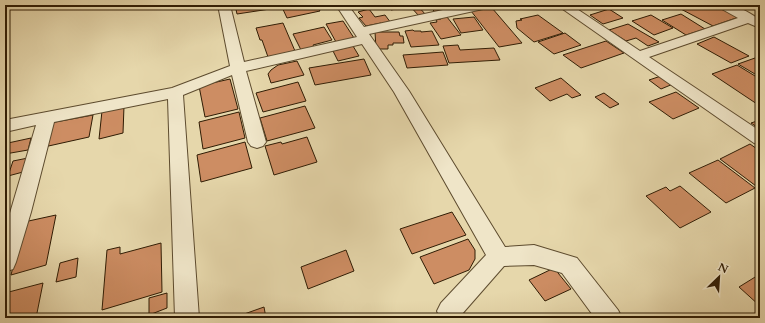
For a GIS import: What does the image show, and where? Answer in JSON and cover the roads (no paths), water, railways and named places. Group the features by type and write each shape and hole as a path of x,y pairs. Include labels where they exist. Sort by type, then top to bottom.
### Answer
{"street":[{"path":"224,5 257,142"},
{"path":"342,5 401,91 499,257"},
{"path":"5,126 175,92 238,68 483,5"},
{"path":"563,5 760,139"},
{"path":"724,5 755,22"},
{"path":"638,56 755,22"},
{"path":"175,92 187,318"},
{"path":"5,262 21,212 47,117"},
{"path":"452,318 449,311 499,257 534,255 569,265 610,318"}]}
